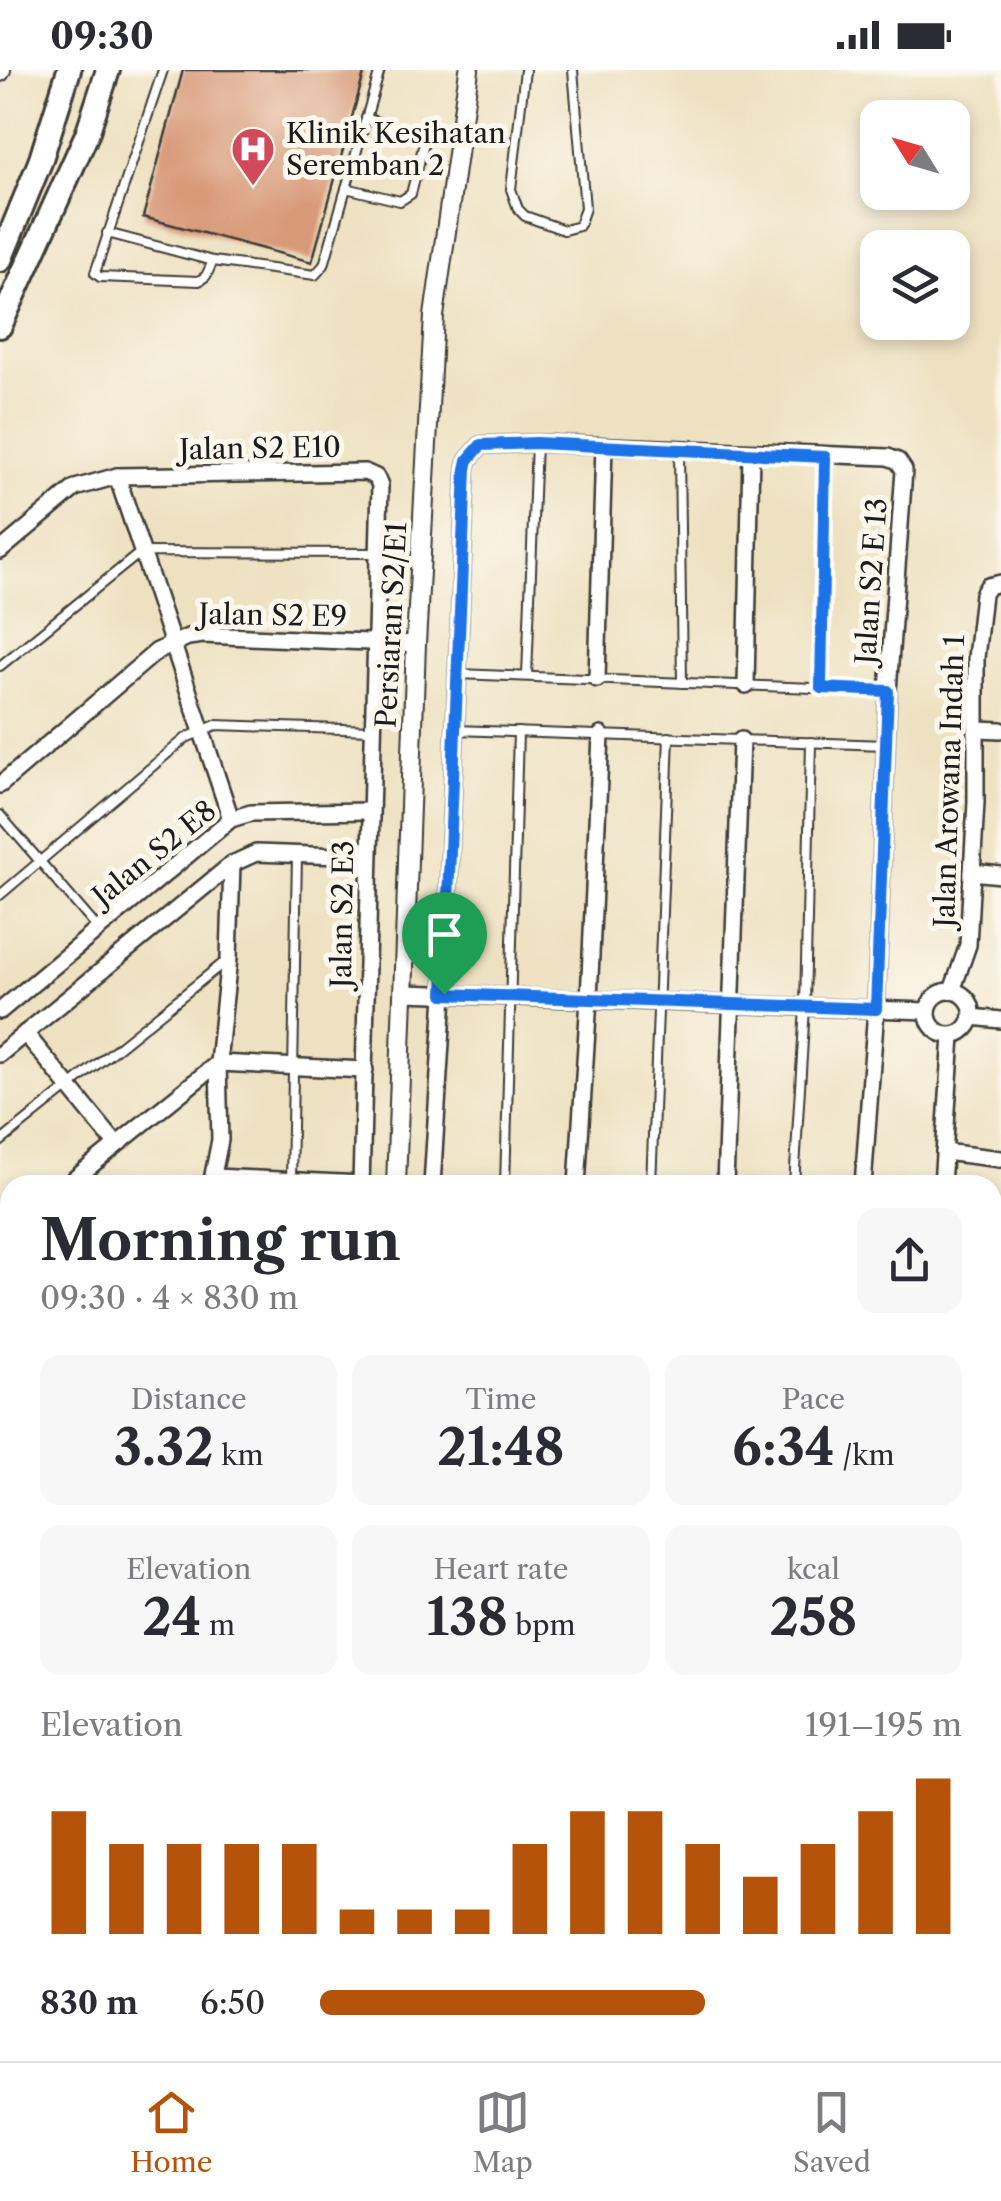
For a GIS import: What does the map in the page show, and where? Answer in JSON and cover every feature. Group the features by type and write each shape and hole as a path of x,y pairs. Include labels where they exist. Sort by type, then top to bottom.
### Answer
{"main road":[{"path":"0,260 40,162 69,70"},
{"path":"0,326 87,134 108,70"}],"street":[{"name":"Persiaran S2/E1","path":"396,1175 416,644 434,316 469,70"},
{"path":"433,1175 466,469 474,452 481,445 536,443 825,457"},
{"path":"597,679 604,446"},
{"path":"746,685 752,453"},
{"name":"Jalan S2 E 13","path":"825,457 888,458 898,461 904,470 888,691 876,1009 863,1175"},
{"name":"Jalan S2 E10","path":"0,551 75,488 118,476 365,472 380,484 377,643"},
{"path":"118,476 231,819"},
{"name":"Jalan Arowana Indah 1","path":"952,991 968,945 978,729 976,658 983,594 988,586 1001,583"},
{"name":"Jalan S2 E9","path":"3,777 157,651 171,644 202,635 416,644"},
{"name":"Jalan S2 E3","path":"362,1175 369,812 377,643"},
{"path":"978,729 1001,730"},
{"path":"578,1175 600,735"},
{"path":"725,1175 741,740"},
{"name":"Jalan S2 E8","path":"0,1010 231,819 251,813 369,812"},
{"path":"0,1054 232,864 256,853 368,857"},
{"path":"214,1175 220,1140 218,1063 229,958 232,864"},
{"path":"972,872 1001,875"},
{"path":"952,991 966,997 972,1018 965,1030 952,1036 933,1028 928,1011 938,995 952,991"},
{"path":"405,993 928,1011"},
{"path":"972,1018 1001,1020"},
{"path":"25,1033 116,1144"},
{"path":"943,1175 952,1036"},
{"path":"79,1175 218,1063 364,1070"},
{"path":"944,1152 1001,1159"}],"lane":[{"path":"163,70 95,273 100,277 199,281 206,276 212,261"},
{"path":"107,233 212,261 314,276 324,265 380,70"},
{"path":"525,70 510,189 518,209 526,216 564,230 579,226 585,208 573,70"},
{"path":"346,188 400,201 410,194 424,142 366,118"},
{"path":"527,676 536,443"},
{"path":"679,451 682,683"},
{"path":"821,688 825,457"},
{"path":"0,666 140,552 377,553"},
{"path":"458,674 888,691"},
{"path":"0,895 186,738 201,730 216,725 372,730"},
{"path":"455,730 886,745"},
{"path":"506,1175 518,732"},
{"path":"651,1175 669,738"},
{"path":"795,1175 805,1007 810,742"},
{"path":"0,814 98,930"},
{"path":"290,1175 296,1065 297,854"},
{"path":"0,1142 229,958"}],"building":[{"path":"183,70 365,70 312,262 143,217"}],"place":[{"name":"Klinik Kesihatan Seremban 2","path":"253,187"}],"route":[{"path":"536,443 825,457 821,688 888,691 876,1009 444,994 468,460 481,445 536,443"}]}
